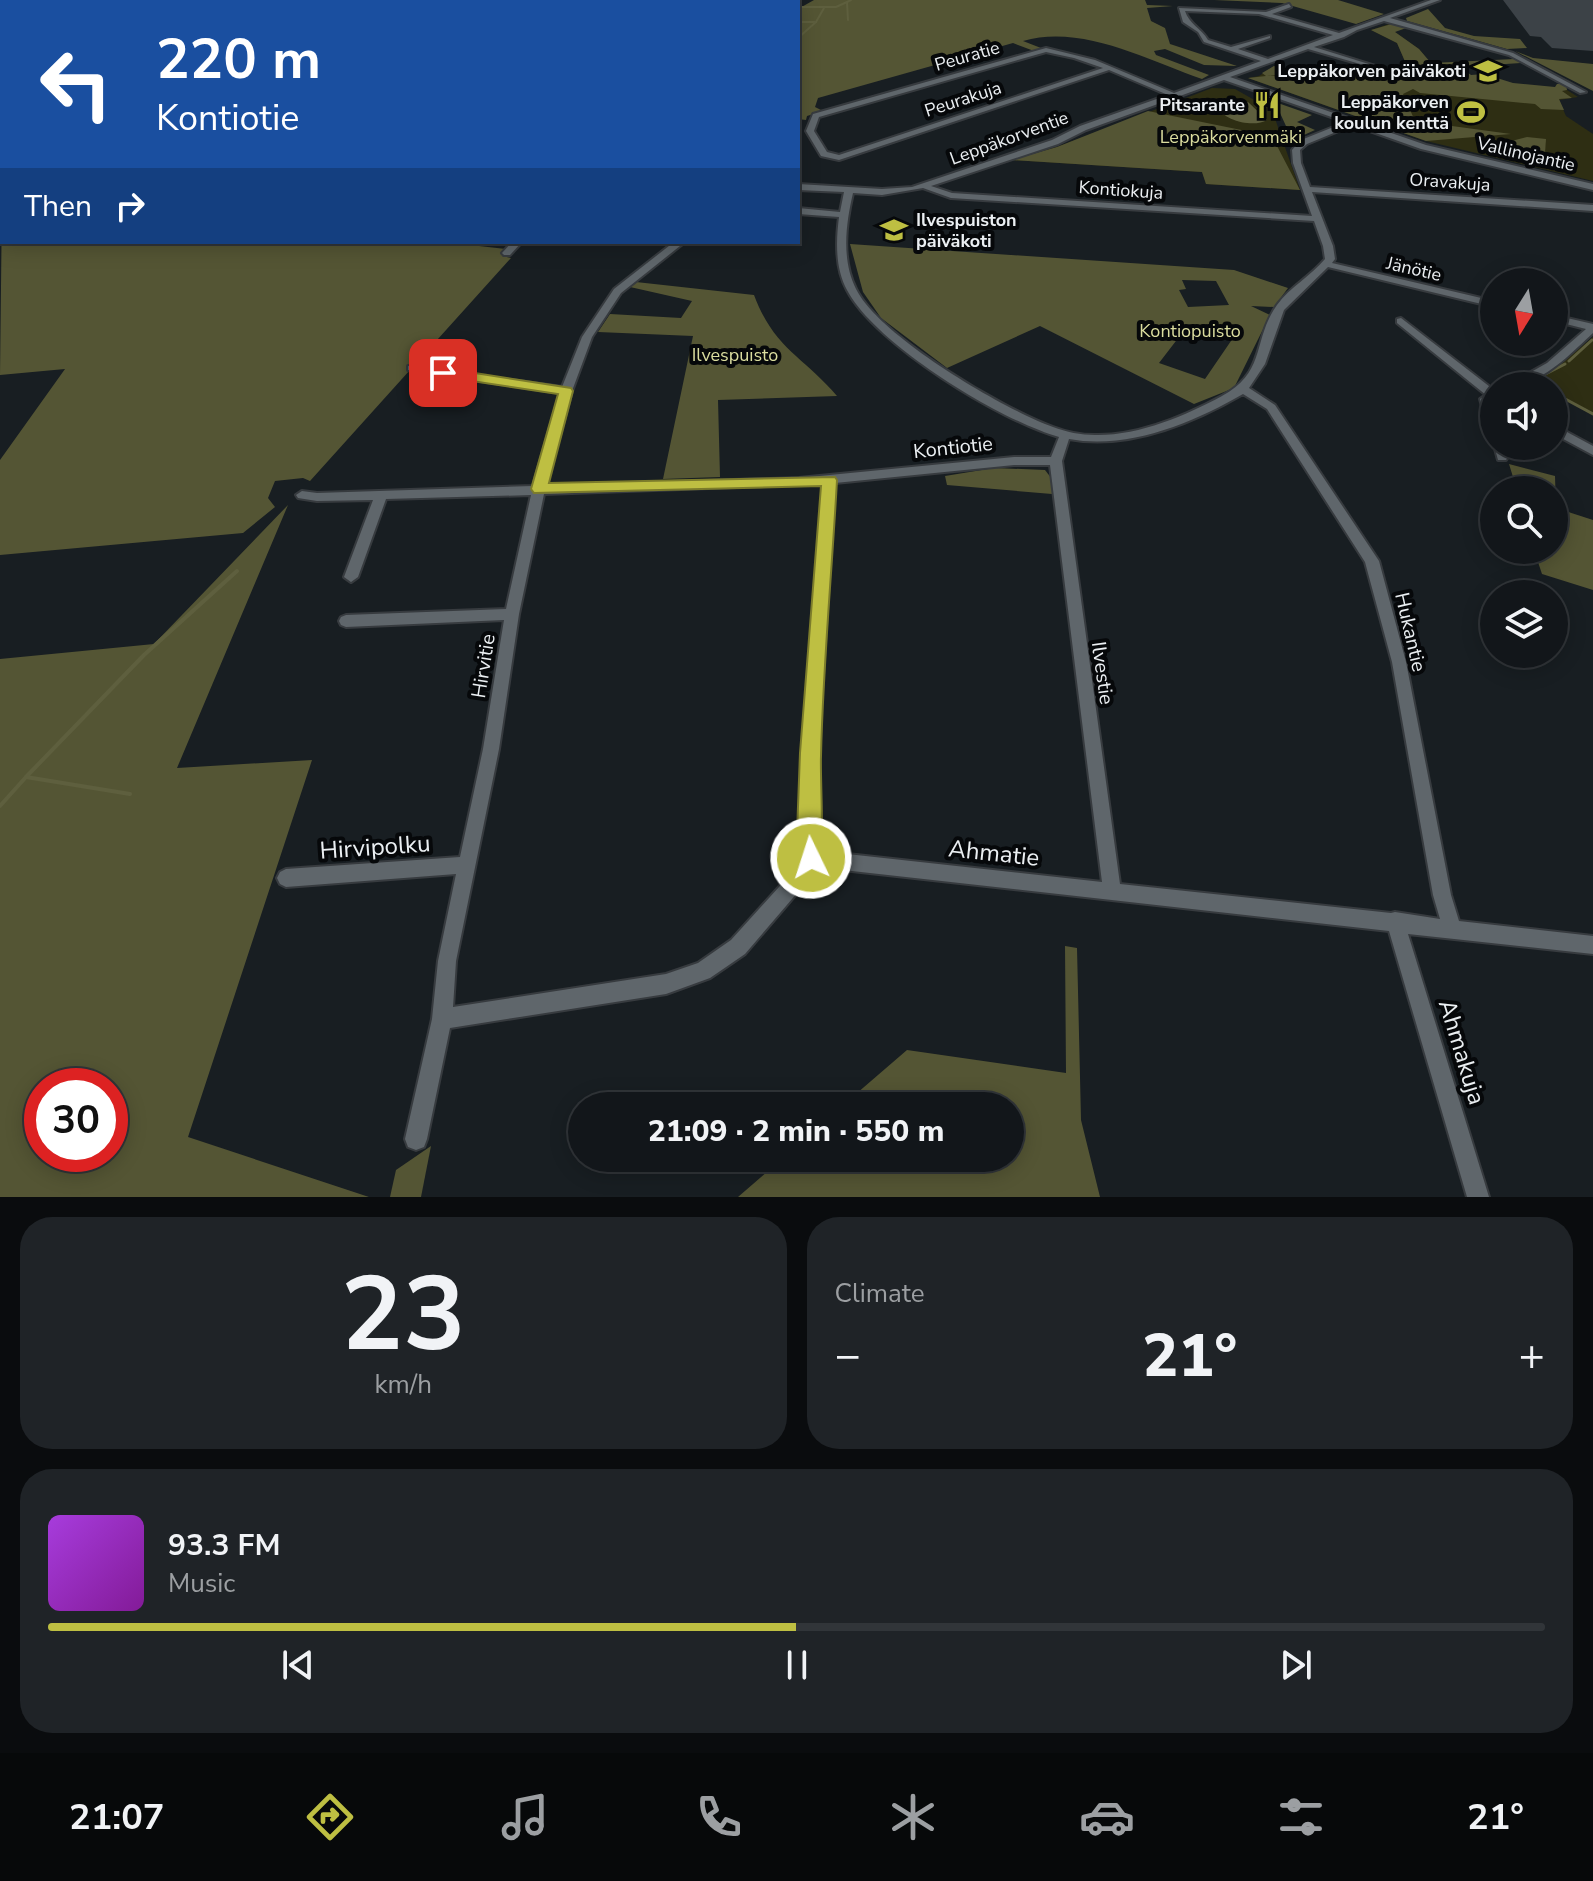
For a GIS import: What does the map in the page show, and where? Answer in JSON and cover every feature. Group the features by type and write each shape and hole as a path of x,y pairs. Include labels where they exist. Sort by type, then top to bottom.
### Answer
{"street":[{"name":"Leppäkorventie","path":"800,187 882,192 924,186 1055,142 1083,128 1437,0"},
{"path":"1266,14 1289,6"},
{"path":"1267,61 1205,40 1200,31 1185,21 1181,9 1266,14 1339,35"},
{"path":"1385,19 1511,54 1582,92"},
{"path":"1231,49 1268,37"},
{"path":"1308,47 1386,71"},
{"name":"Peuratie","path":"812,135 810,131 816,116 1041,51 1063,53 1174,95"},
{"name":"Peurakuja","path":"812,135 824,154 839,158 1106,69"},
{"name":"Vallinojantie","path":"1223,77 1424,147 1593,187"},
{"path":"849,190 842,215 848,281 853,294 877,322 991,402 1065,435 1098,439 1143,431 1243,389 1255,374 1280,309 1326,264 1330,252 1297,163 1296,150 1309,139 1351,123"},
{"path":"800,137 812,135"},
{"name":"Kontiokuja","path":"924,186 951,195 1317,219"},
{"name":"Oravakuja","path":"1306,189 1593,208"},
{"path":"800,211 842,215"},
{"path":"507,253 515,244"},
{"name":"Hirvitie","path":"416,1139 442,1019 447,961 491,749 512,614 539,489 566,391 587,337 617,291 677,244"},
{"name":"Jänötie","path":"1326,264 1480,301"},
{"path":"1401,321 1480,385"},
{"path":"1568,322 1593,328"},
{"path":"1538,372 1551,365 1593,328"},
{"path":"412,368 566,391"},
{"name":"Hukantie","path":"1243,389 1271,407 1372,561 1399,662 1442,895 1452,927"},
{"path":"1056,461 1065,435"},
{"path":"1568,437 1593,451"},
{"name":"Kontiotie","path":"302,495 829,480 1014,461 1056,461"},
{"name":"Ilvestie","path":"1056,461 1060,471 1069,577 1112,890"},
{"path":"442,1019 666,984 703,971 738,947 804,872 811,858 809,771 829,480"},
{"path":"351,577 381,495"},
{"path":"346,621 512,614"},
{"name":"Ahmatie","path":"811,858 1593,945"},
{"name":"Hirvipolku","path":"286,878 466,865"},
{"name":"Ahmakuja","path":"1395,921 1478,1197"}],"green space":[{"path":"814,0 1145,0 1147,5 1173,6 1147,8 1151,21 1165,28 1170,44 1237,66 1204,65 1165,49 1154,51 1156,55 1209,75 1202,79 1114,46 1068,37 1045,37 1023,41 1041,48 1034,51 1013,43 818,98 815,107 823,111 807,116 806,120 800,119 800,8"},
{"path":"1214,0 1338,0 1384,14 1356,24 1282,3"},
{"path":"1428,9 1445,28 1474,36 1520,39 1527,48 1507,49 1407,21 1406,18"},
{"path":"1392,23 1395,32 1419,49 1442,78 1548,91 1567,90 1578,97 1559,100 1566,116 1593,134 1593,181 1426,141 1248,78 1259,76 1274,66 1296,73 1410,73 1397,43 1371,30"},
{"path":"1395,23 1409,27 1395,32 1419,49 1431,63 1514,59 1521,63 1460,67 1471,75 1484,74 1513,83 1555,87 1566,84 1567,90 1562,91 1572,98 1559,99 1564,110 1541,109 1535,104 1420,93 1413,89 1403,94 1415,121 1511,134 1426,141 1248,78 1266,76 1262,73 1274,66 1296,73 1267,76 1410,73 1397,43 1371,30"},
{"path":"1515,51 1533,58 1593,64 1593,91"},
{"name":"Leppäkorvenmäki","path":"1212,88 1235,89 1272,110 1300,190 1206,184 1202,172 1012,160 1057,147"},
{"path":"1275,102 1312,115 1297,122 1315,130 1295,139 1291,137"},
{"name":"Leppäkorvenmäki","path":"1148,111 1281,138 1276,144 1300,190 1206,184 1202,172 1012,160 1057,147"},
{"path":"1527,137 1546,139 1545,153 1536,156 1492,146"},
{"path":"1,244 471,244 506,249 502,256 511,258 310,481 303,478 275,481 268,498 275,507 243,533 0,555 0,460 65,369 0,375"},
{"path":"850,244 1234,270 1288,288 1274,307 1251,306 1270,315 1234,388 1194,404 1040,326 947,368 881,318 863,292","holes":["1182,280 1216,281 1229,305 1188,307 1179,290 1186,289","1189,324 1233,338 1205,379 1159,363"]},
{"name":"Ilvespuisto","path":"636,282 754,295 780,340 837,396 718,400 720,477 663,479 693,336 598,332 610,314 681,318 692,301 630,287"},
{"path":"1593,337 1593,415 1568,402 1568,372 1545,372 1562,363"},
{"path":"1509,464 1555,476 1513,476"},
{"path":"994,468 1045,470 1052,479 1052,494 947,485 945,476"},
{"path":"288,505 177,768 312,760 188,1137 369,1197 0,1197 0,659 154,644"},
{"path":"1568,512 1593,520 1593,590 1542,574 1539,564 1568,564"},
{"path":"1065,946 1077,948 1081,1120 1100,1197 738,1197 767,1172 1024,1172 1024,1092 858,1092 907,1050 1066,1073"},
{"path":"431,1146 421,1197 390,1197 396,1170"}],"shaded area":[{"path":"1227,100 1248,102 1267,120 1239,122 1226,116 1217,106"}],"building":[{"path":"1503,0 1593,0 1593,51 1552,48 1541,37 1530,36"}],"waterway":[{"path":"847,2 851,0"},
{"path":"800,7 836,7 847,2"},
{"path":"847,2 848,20"},
{"path":"816,22 824,8"},
{"path":"800,22 816,22"},
{"path":"800,36 816,22"},
{"path":"1569,361 1592,340"},
{"path":"1549,372 1565,364"},
{"path":"1568,401 1593,414"},
{"path":"26,777 144,655 237,571"},
{"path":"0,806 26,777"},
{"path":"26,777 130,794"}],"place":[{"name":"Leppäkorven päiväkoti","path":"1488,71"},
{"name":"Pitsarante","path":"1267,105"},
{"name":"Leppäkorven koulun kenttä","path":"1471,112"},
{"name":"Ilvespuiston päiväkoti","path":"894,230"}],"route":[{"path":"443,373 566,391 539,489 829,480 810,753 811,858"}],"park label":[{"name":"Kontiopuisto","path":"1190,331"}]}
